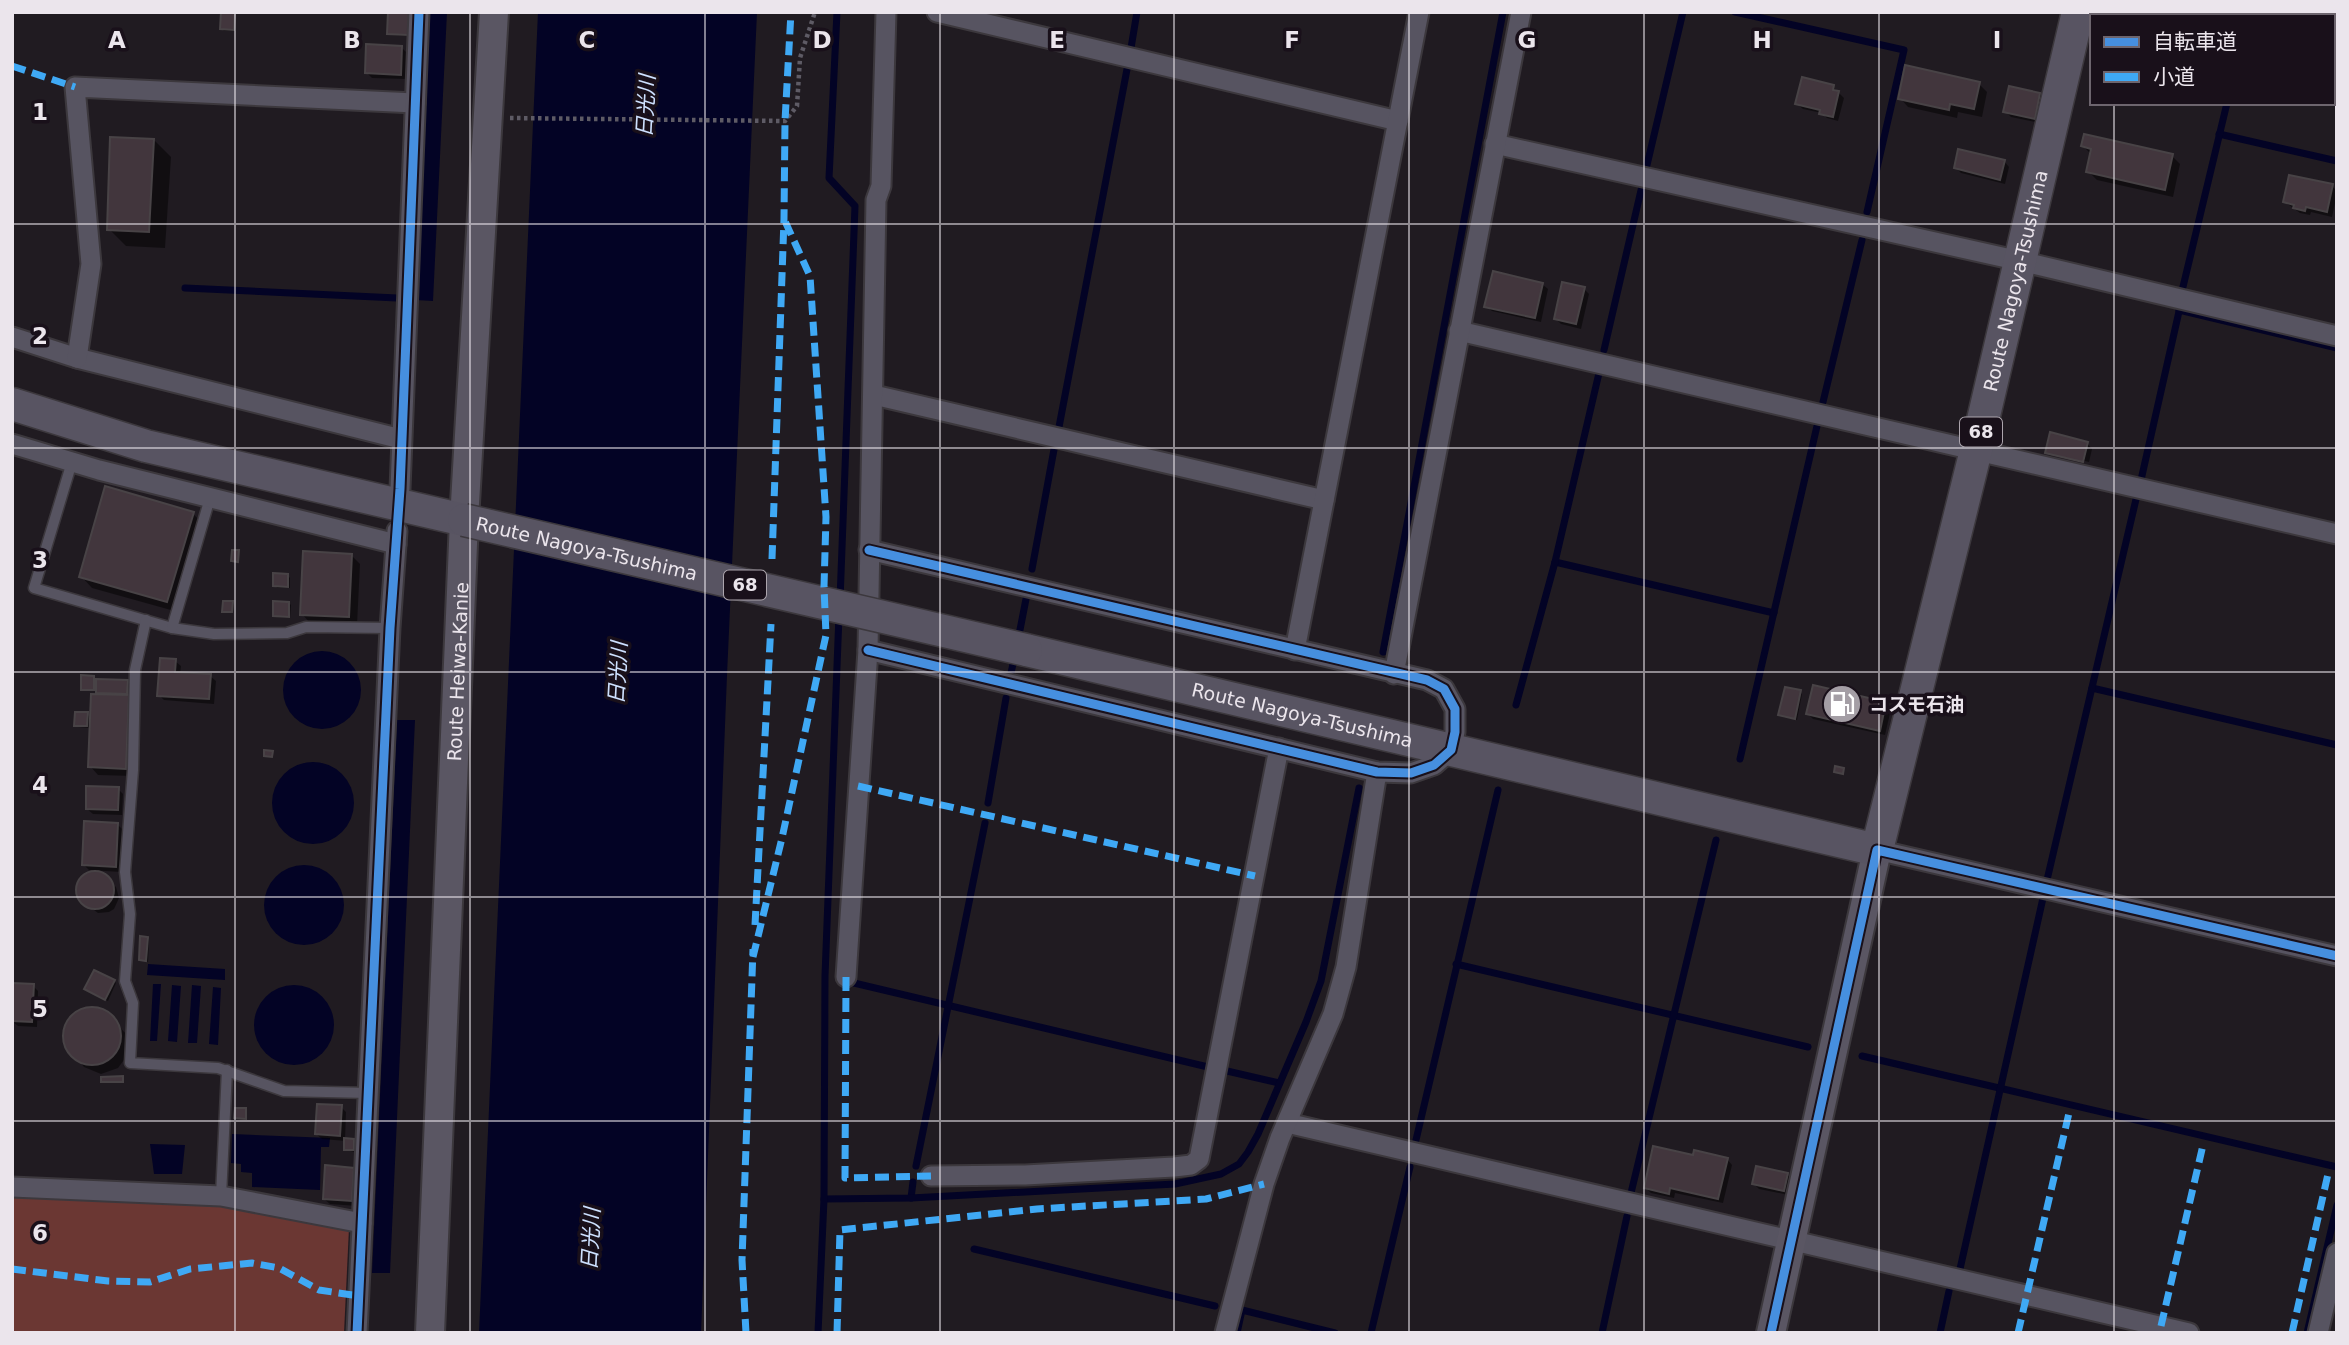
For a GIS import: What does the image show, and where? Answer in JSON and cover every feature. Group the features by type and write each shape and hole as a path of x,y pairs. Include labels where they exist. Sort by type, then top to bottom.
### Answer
{"main road":[{"name":"Route Heiwa-Kanie","path":"430,1333 464,520 494,12"},
{"name":"Route Nagoya-Tsushima","path":"12,404 146,446 1878,850 1976,450 2078,12"},
{"path":"1771,1333 1878,850"}],"street":[{"path":"400,489 419,12"},
{"path":"846,977 868,650 876,200 881,186 886,12"},
{"path":"936,12 1398,121"},
{"path":"1295,650 1419,12"},
{"path":"1394,674 1521,12"},
{"path":"77,358 91,264 75,87 415,103"},
{"path":"1495,144 2020,261 2337,336"},
{"path":"1459,331 2337,534"},
{"path":"12,337 77,358 401,439"},
{"path":"874,395 1324,500"},
{"path":"12,443 72,462 210,498 396,538 357,1333"},
{"path":"868,650 1377,772 1411,774 1434,765 1451,750 1455,732 1455,709 1444,689 1427,680 869,550"},
{"path":"931,1176 1025,1175 1174,1167 1191,1165 1199,1160 1279,748"},
{"path":"1225,1333 1264,1184 1333,1014 1346,967 1377,772"},
{"path":"1878,850 2337,956"},
{"path":"1287,1123 2189,1333"},
{"path":"12,1187 221,1196 362,1223"},
{"path":"2318,1333 2337,1253"}],"lane":[{"path":"72,462 34,588 172,628 214,634 286,633 306,627 390,628"},
{"path":"172,628 210,498"},
{"path":"146,620 135,670 133,770 125,872 130,914 125,981 133,1003 130,1062 227,1070 284,1091 369,1093"},
{"path":"221,1196 227,1070"}],"path":[{"path":"499,118 785,121 797,106 800,58 815,12"}],"shaded area":[{"path":"12,1195 193,1201 349,1228 344,1333 12,1333"}],"water":[{"path":"430,12 447,12 433,301 416,300"},
{"name":"日光川","path":"538,12 757,12 701,1333 479,1333"},
{"path":"314,651 330,651 344,657 355,668 361,682 361,698 355,712 344,723 330,729 314,729 300,723 289,712 283,698 283,682 289,668 300,657"},
{"path":"397,720 415,720 390,1273 372,1273"},
{"path":"313,762 329,765 342,774 351,787 354,803 351,819 342,832 329,841 313,844 297,841 284,832 275,819 272,803 275,787 284,774 297,765"},
{"path":"304,865 319,868 332,877 341,890 344,905 341,920 332,933 319,942 304,945 289,942 276,933 267,920 264,905 267,890 276,877 289,868"},
{"path":"148,964 225,969 225,980 147,975"},
{"path":"153,984 161,984 157,1041 150,1041"},
{"path":"172,985 181,986 177,1042 168,1041"},
{"path":"192,985 201,986 197,1043 188,1043"},
{"path":"294,985 309,988 322,997 331,1010 334,1025 331,1040 322,1053 309,1062 294,1065 279,1062 266,1053 257,1040 254,1025 257,1010 266,997 279,988"},
{"path":"213,987 221,988 218,1045 209,1044"},
{"path":"232,1134 330,1138 329,1147 321,1147 320,1190 252,1187 252,1173 241,1172 241,1164 231,1163"},
{"path":"150,1144 185,1145 182,1174 154,1174"}],"building":[{"path":"221,12 235,12 234,30 220,29"},
{"path":"388,12 409,13 408,35 387,34"},
{"path":"366,44 402,46 401,75 365,73"},
{"path":"1905,65 1980,82 1974,109 1950,104 1949,110 1898,99"},
{"path":"1802,77 1834,85 1833,90 1839,91 1833,117 1819,114 1820,110 1795,104"},
{"path":"2009,86 2040,93 2035,119 2003,112"},
{"path":"2084,134 2173,154 2165,190 2086,172 2091,149 2081,146"},
{"path":"110,137 154,139 149,232 107,230"},
{"path":"1958,149 2005,160 2000,180 1954,168"},
{"path":"2289,175 2333,184 2327,212 2306,207 2305,211 2283,202"},
{"path":"1493,271 1543,283 1535,318 1484,307"},
{"path":"1562,282 1585,287 1576,324 1554,319"},
{"path":"2050,432 2088,442 2083,462 2045,453"},
{"path":"105,486 194,512 167,602 79,577"},
{"path":"232,550 239,550 238,562 231,561"},
{"path":"303,551 352,554 349,617 300,615"},
{"path":"273,573 288,574 288,587 273,586"},
{"path":"223,601 233,601 232,612 222,612"},
{"path":"273,601 289,602 289,617 273,616"},
{"path":"160,658 176,659 175,672 211,674 209,699 157,696"},
{"path":"81,675 94,676 94,690 81,690"},
{"path":"96,679 128,680 127,694 96,693"},
{"path":"1813,685 1886,702 1880,731 1806,714"},
{"path":"1785,687 1801,690 1795,719 1778,715"},
{"path":"91,694 129,695 126,769 88,767"},
{"path":"75,712 88,712 87,726 74,726"},
{"path":"264,750 273,751 272,757 264,756"},
{"path":"1835,766 1844,768 1843,774 1834,772"},
{"path":"86,786 119,787 118,810 86,809"},
{"path":"84,821 118,823 116,867 82,865"},
{"path":"95,871 108,877 114,890 108,903 95,909 82,903 76,890 82,877"},
{"path":"140,936 148,937 146,961 139,960"},
{"path":"94,970 115,980 105,1000 84,989"},
{"path":"12,983 34,984 32,1022 12,1021"},
{"path":"86,1007 98,1007 113,1015 121,1030 121,1042 113,1057 98,1065 86,1065 71,1057 63,1042 63,1030 71,1015"},
{"path":"123,1076 123,1082 101,1082 101,1077"},
{"path":"317,1104 342,1105 340,1136 315,1134"},
{"path":"235,1108 246,1108 246,1119 234,1118"},
{"path":"344,1138 354,1139 354,1150 344,1150"},
{"path":"1653,1146 1693,1155 1694,1150 1728,1158 1718,1199 1670,1188 1669,1194 1644,1188"},
{"path":"325,1165 354,1168 352,1201 323,1199"},
{"path":"1756,1166 1788,1173 1784,1191 1752,1184"}],"waterway":[{"path":"837,12 829,178 855,206 840,600"},
{"path":"1131,48 1137,12"},
{"path":"1383,652 1503,12"},
{"path":"1647,165 1683,12"},
{"path":"1735,12 1904,50 1867,212"},
{"path":"1059,427 1128,64"},
{"path":"2182,291 2227,105"},
{"path":"2219,134 2337,161"},
{"path":"1604,350 1642,186"},
{"path":"1823,402 1862,240"},
{"path":"185,288 397,298"},
{"path":"2141,480 2180,307"},
{"path":"2179,310 2337,348"},
{"path":"1516,705 1555,562 1599,373"},
{"path":"1740,759 1817,426"},
{"path":"1032,569 1055,444"},
{"path":"2047,880 2137,495"},
{"path":"1555,562 1774,613"},
{"path":"1018,640 1026,599"},
{"path":"818,1333 824,1199 825,976 839,615"},
{"path":"1011,673 1015,655"},
{"path":"2092,688 2337,745"},
{"path":"988,803 1006,698"},
{"path":"824,1199 911,1198 1175,1184 1221,1174 1239,1164 1258,1134 1321,981 1359,788"},
{"path":"1416,1140 1498,790"},
{"path":"916,1166 985,823"},
{"path":"1631,1193 1716,840"},
{"path":"1960,1269 2043,898"},
{"path":"1456,964 1808,1047"},
{"path":"854,983 1208,1067"},
{"path":"1862,1056 2337,1167"},
{"path":"1227,1071 1279,1083"},
{"path":"1371,1333 1410,1167"},
{"path":"911,1198 913,1182"},
{"path":"2307,1333 2337,1205"},
{"path":"1602,1333 1627,1216"},
{"path":"974,1249 1215,1306"},
{"path":"1940,1333 1949,1291"},
{"path":"1237,1333 1242,1310 1335,1333"}],"marked path":[{"path":"772,559 785,121 791,12"},
{"path":"12,66 75,87"},
{"path":"753,957 826,635 826,517 810,276 784,219"},
{"path":"755,925 771,624"},
{"path":"858,786 1255,876"},
{"path":"746,1333 742,1260 753,949"},
{"path":"846,977 845,1178 931,1176"},
{"path":"2018,1333 2069,1113"},
{"path":"2161,1326 2203,1145"},
{"path":"2292,1333 2328,1174"},
{"path":"837,1333 840,1230 1037,1209 1206,1199 1264,1184"},
{"path":"12,1269 108,1281 150,1282 190,1269 252,1263 279,1268 319,1290 359,1296"}],"cycle path":[{"path":"357,1333 390,628 400,489 419,12"},
{"path":"868,650 1377,772 1411,773 1434,765 1451,750 1455,732 1455,709 1444,689 1427,680 869,550"},
{"path":"1771,1333 1877,850 2337,956"}],"place":[{"name":"コスモ石油","path":"1842,704"}]}
